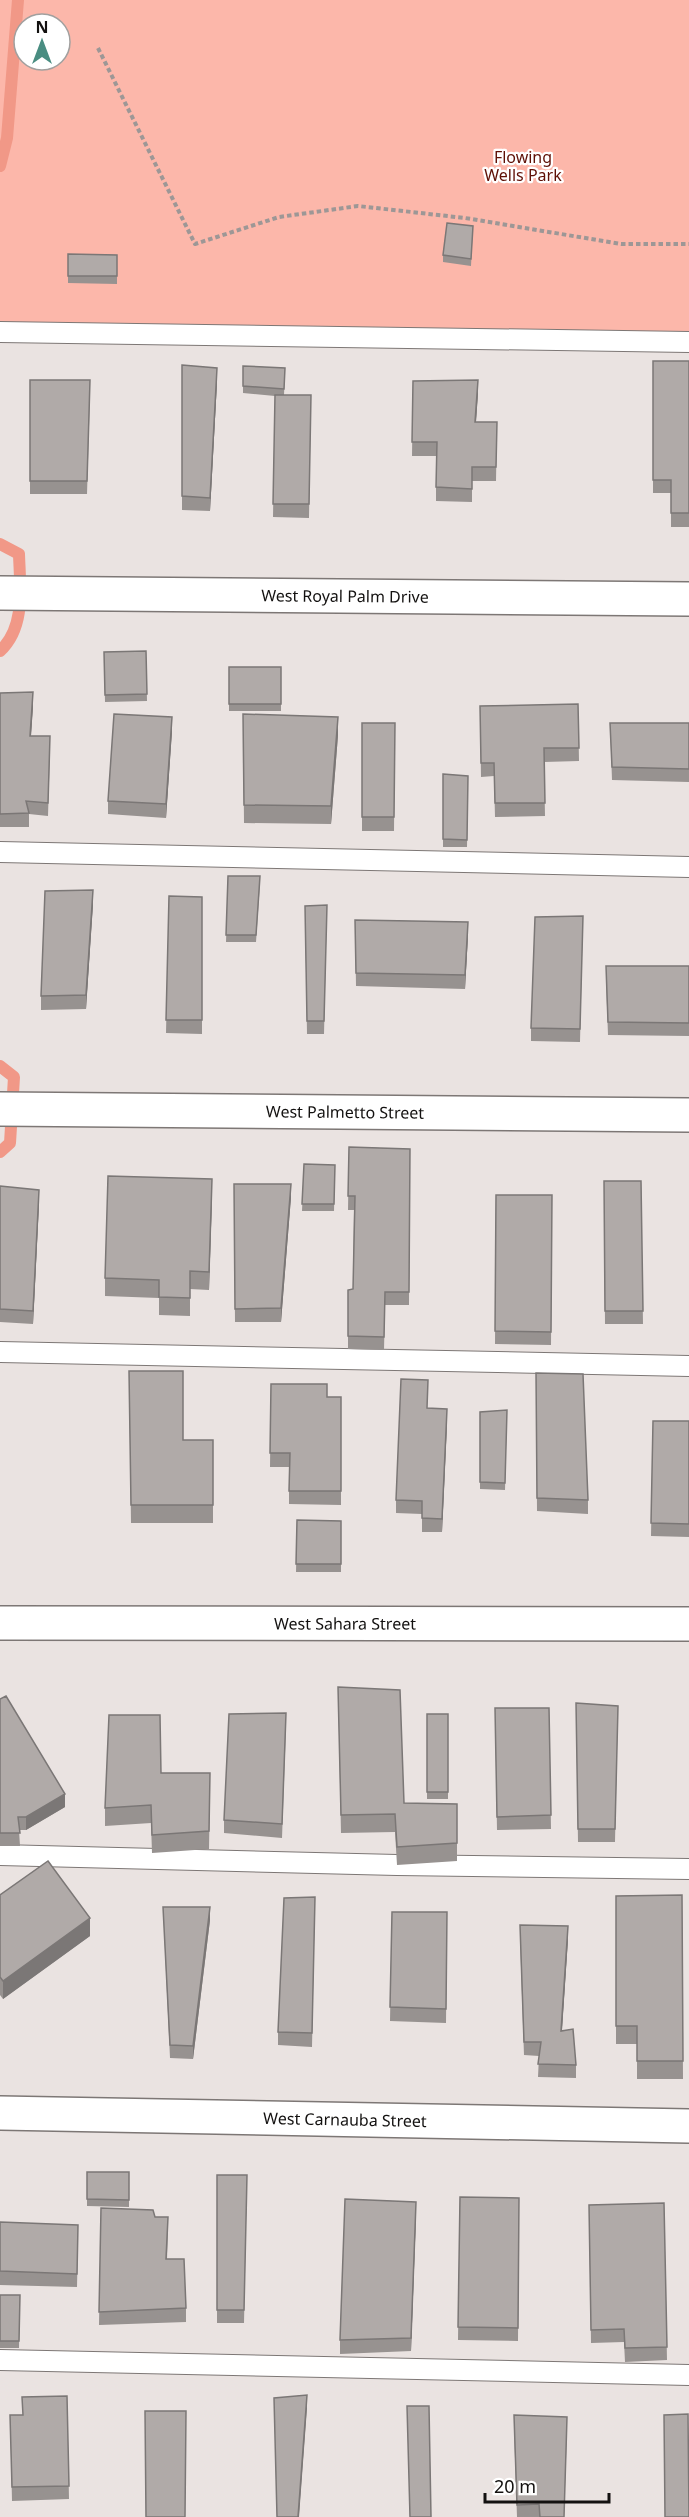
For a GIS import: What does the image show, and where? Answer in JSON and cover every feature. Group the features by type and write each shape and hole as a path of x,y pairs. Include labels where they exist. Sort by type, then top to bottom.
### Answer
{"street":[{"name":"West Royal Palm Drive","path":"0,593 689,598"},
{"name":"West Palmetto Street","path":"0,1109 689,1115"},
{"name":"West Sahara Street","path":"0,1623 689,1624"},
{"name":"West Carnauba Street","path":"0,2113 689,2126"}],"lane":[{"path":"0,332 689,342"},
{"path":"0,852 689,867"},
{"path":"0,1352 689,1366"},
{"path":"0,1855 398,1865 689,1869"},
{"path":"0,2360 689,2375"}],"path":[{"path":"98,48 195,244 279,217 358,206 465,218 621,244 689,244"}],"green space":[{"name":"Flowing Wells Park","path":"0,0 689,0 689,333 0,327"}],"building":[{"path":"447,223 473,226 471,259 443,255"},
{"path":"68,254 117,255 117,276 68,276"},
{"path":"653,361 689,361 689,513 671,513 671,480 653,480"},
{"path":"182,365 217,368 210,498 182,496"},
{"path":"243,366 285,368 284,389 243,386"},
{"path":"30,380 90,380 87,481 30,481"},
{"path":"478,380 475,422 497,422 496,467 472,467 472,489 436,487 437,442 412,442 413,381"},
{"path":"275,395 311,395 309,504 273,504"},
{"path":"146,651 147,694 105,695 104,652"},
{"path":"229,667 281,667 281,704 229,704"},
{"path":"33,692 30,736 50,736 48,803 26,801 29,813 0,814 0,693"},
{"path":"578,704 579,748 544,748 545,803 495,803 494,763 481,763 480,706"},
{"path":"114,714 172,717 166,804 108,801"},
{"path":"243,714 338,717 331,806 244,805"},
{"path":"362,723 395,723 394,817 362,817"},
{"path":"610,723 689,723 689,769 612,767"},
{"path":"443,774 468,776 467,840 443,839"},
{"path":"228,876 260,876 256,935 226,935"},
{"path":"93,890 86,995 41,996 45,891"},
{"path":"169,896 202,897 202,1020 166,1020"},
{"path":"327,905 324,1021 307,1021 305,906"},
{"path":"583,916 580,1029 531,1028 535,917"},
{"path":"355,920 468,922 465,975 356,973"},
{"path":"606,966 689,966 689,1023 608,1022"},
{"path":"349,1147 410,1149 409,1292 385,1292 384,1337 348,1336 348,1290 353,1289 355,1196 348,1196"},
{"path":"304,1164 335,1165 334,1204 302,1204"},
{"path":"108,1176 212,1179 209,1272 190,1271 190,1298 159,1297 159,1280 105,1278"},
{"path":"604,1181 641,1181 643,1311 605,1311"},
{"path":"234,1184 291,1184 281,1308 235,1309"},
{"path":"0,1186 39,1190 33,1311 0,1309"},
{"path":"496,1195 552,1195 551,1332 495,1331"},
{"path":"129,1371 183,1371 183,1440 213,1440 213,1505 131,1505"},
{"path":"536,1373 583,1374 588,1500 537,1498"},
{"path":"401,1379 428,1380 427,1408 447,1409 442,1519 422,1518 422,1501 396,1500"},
{"path":"271,1384 327,1384 327,1397 341,1397 341,1491 289,1491 290,1453 270,1453"},
{"path":"507,1410 505,1483 480,1482 480,1412"},
{"path":"653,1421 689,1421 689,1524 651,1523"},
{"path":"297,1520 341,1521 341,1564 296,1564"},
{"path":"338,1687 400,1690 404,1803 457,1804 457,1843 397,1847 395,1814 341,1815"},
{"path":"6,1696 65,1794 26,1817 18,1817 20,1833 0,1833 0,1699"},
{"path":"576,1703 618,1706 615,1829 578,1829"},
{"path":"495,1708 549,1708 551,1815 497,1817"},
{"path":"286,1713 282,1824 224,1820 229,1714"},
{"path":"427,1714 448,1714 448,1792 427,1792"},
{"path":"109,1715 160,1715 161,1773 210,1773 209,1831 152,1835 151,1805 105,1808"},
{"path":"48,1861 90,1918 3,1981 0,1977 0,1895"},
{"path":"682,1895 683,2061 637,2061 637,2026 616,2026 616,1896"},
{"path":"315,1897 312,2033 278,2032 284,1898"},
{"path":"163,1907 210,1907 193,2046 170,2045"},
{"path":"392,1912 447,1912 446,2009 390,2007"},
{"path":"520,1925 568,1926 561,2031 573,2029 576,2065 538,2064 541,2042 524,2042"},
{"path":"87,2172 129,2172 129,2200 87,2199"},
{"path":"217,2175 247,2175 244,2310 217,2310"},
{"path":"460,2197 519,2198 518,2328 458,2327"},
{"path":"345,2199 416,2202 411,2338 340,2340"},
{"path":"664,2203 667,2347 625,2348 624,2329 591,2330 589,2205"},
{"path":"101,2208 153,2210 155,2217 168,2217 166,2259 184,2259 186,2308 99,2312"},
{"path":"0,2222 78,2225 77,2274 0,2271"},
{"path":"0,2295 20,2295 19,2341 0,2341"},
{"path":"307,2395 298,2517 277,2517 274,2398"},
{"path":"67,2396 69,2486 12,2487 10,2415 23,2415 22,2397"},
{"path":"407,2406 429,2406 431,2517 410,2517"},
{"path":"145,2411 186,2411 185,2517 146,2517"},
{"path":"688,2414 689,2517 665,2517 664,2415"},
{"path":"514,2415 567,2417 564,2517 540,2517 539,2504 517,2505"}],"waterway":[{"path":"0,166 7,138 18,0"},
{"path":"0,544 19,554 20,593 20,606 14,630 0,651"},
{"path":"0,1066 14,1077 10,1143 0,1152"}]}
